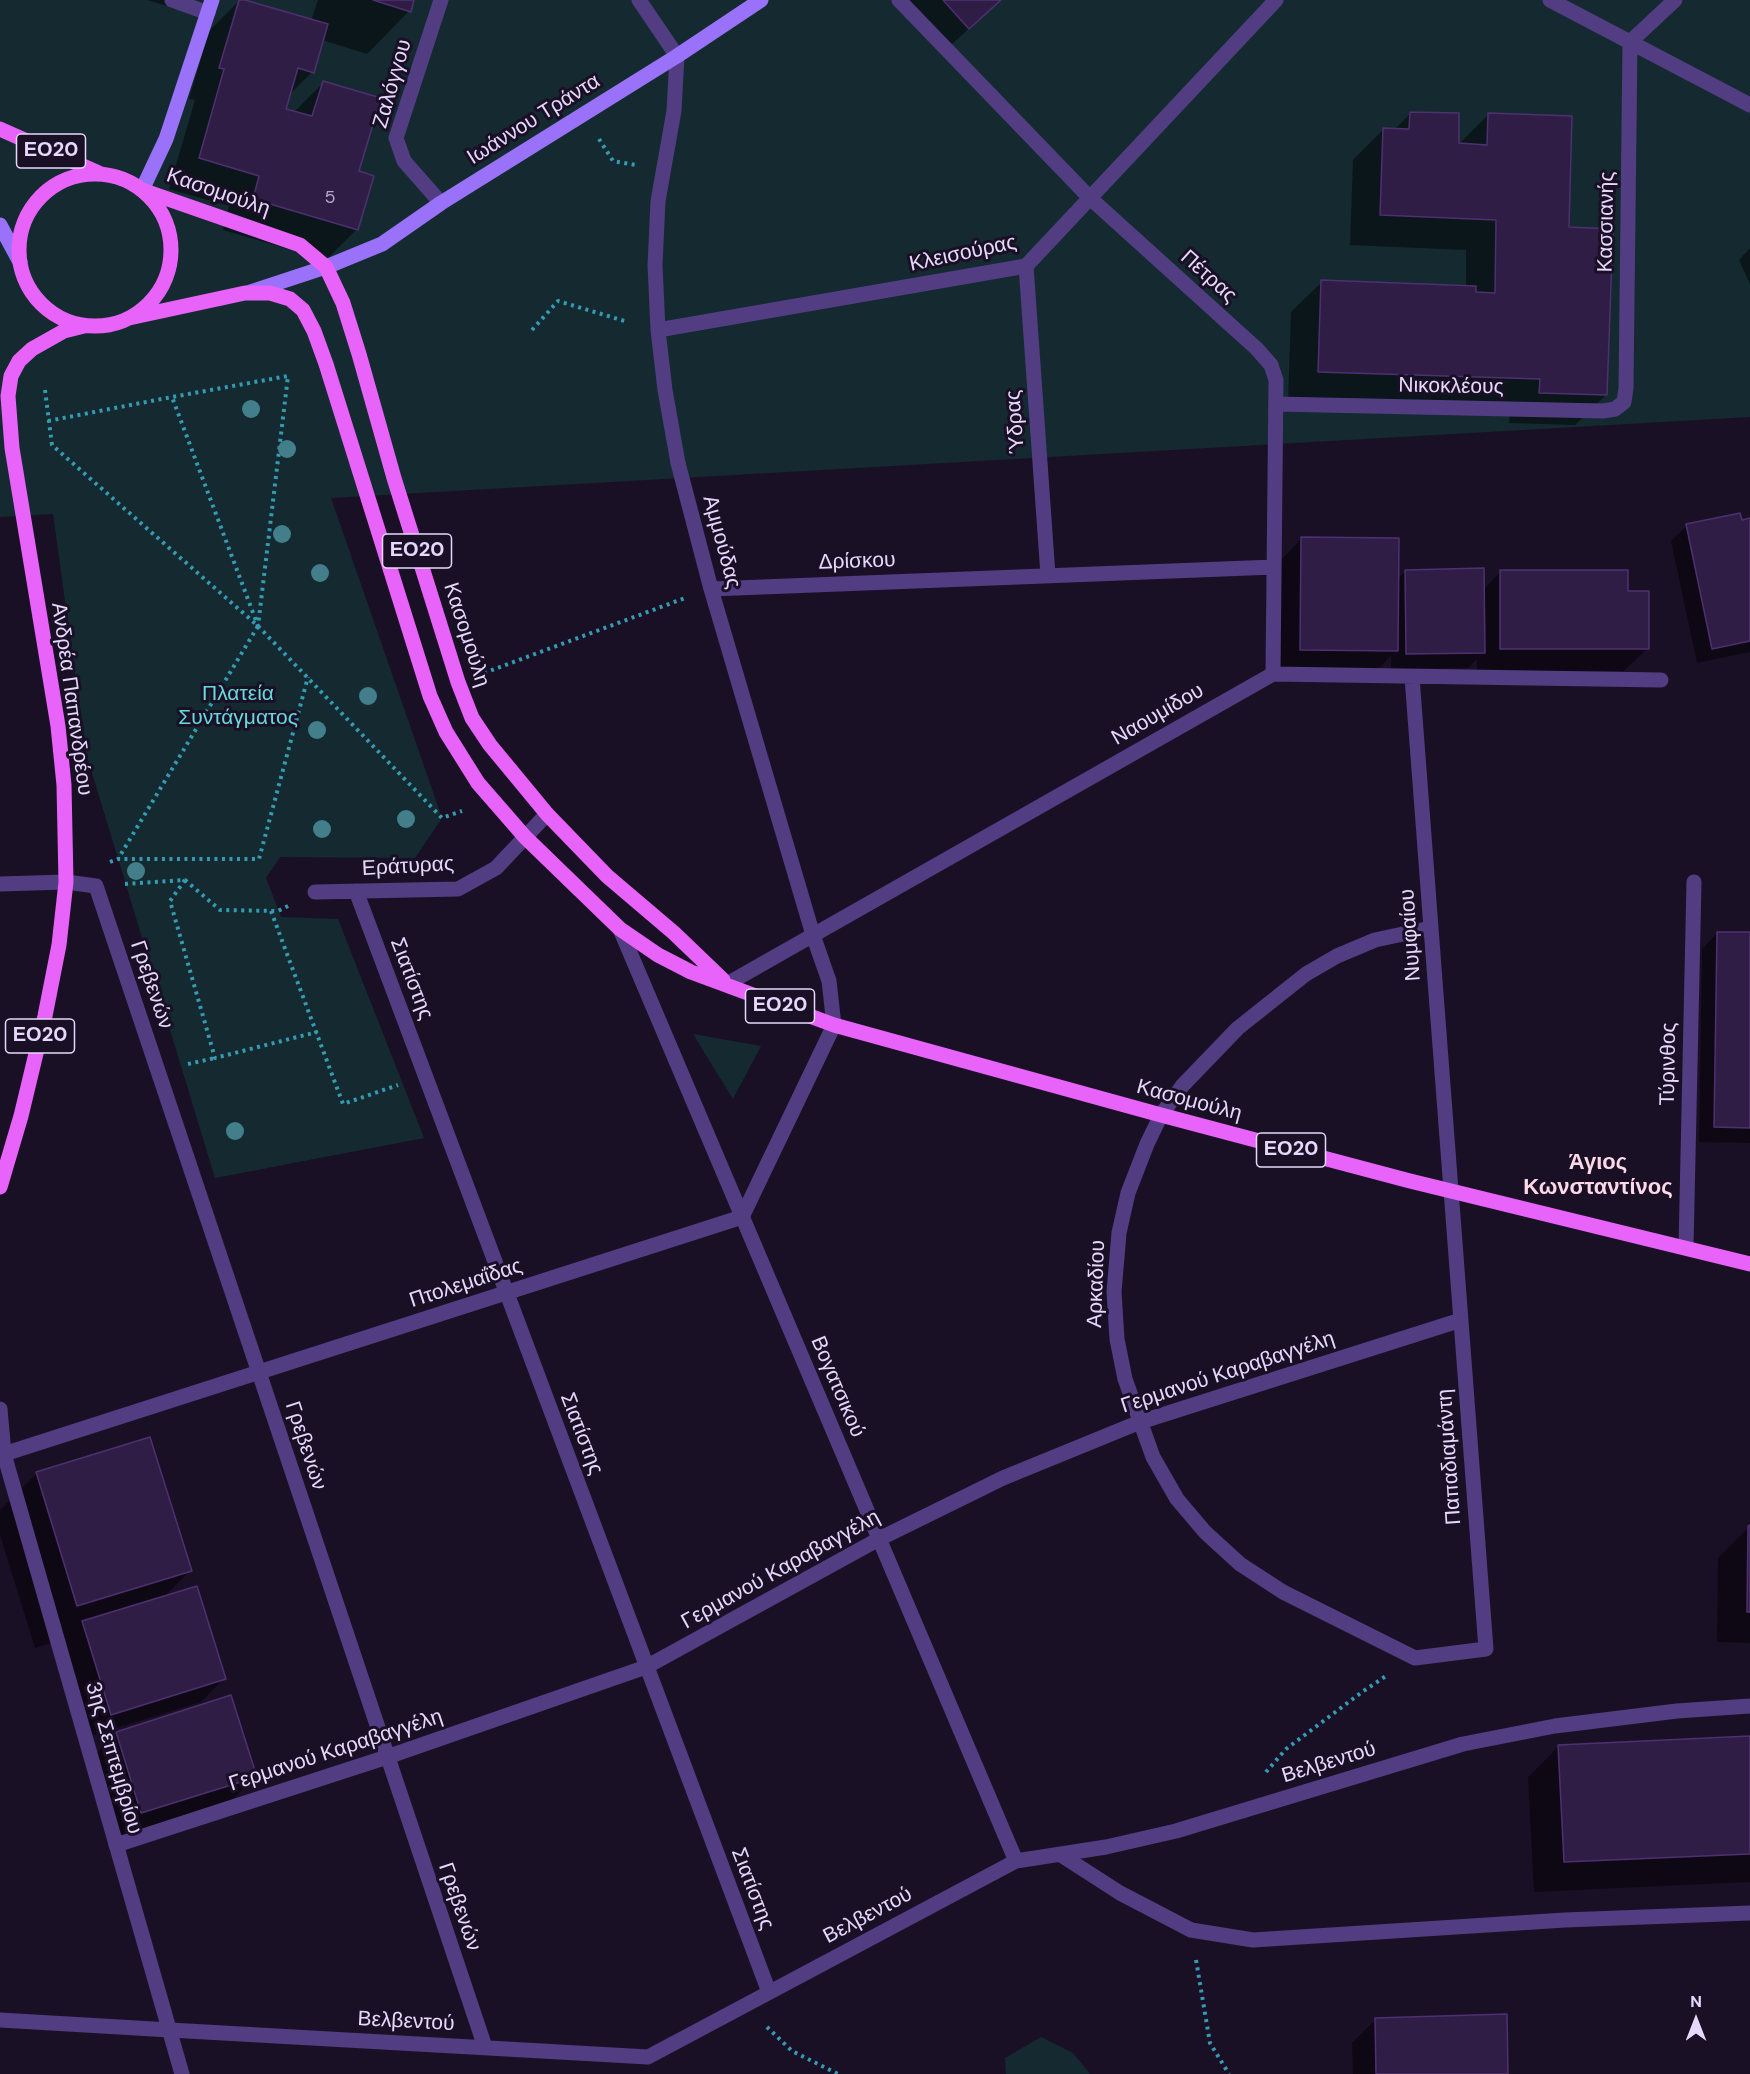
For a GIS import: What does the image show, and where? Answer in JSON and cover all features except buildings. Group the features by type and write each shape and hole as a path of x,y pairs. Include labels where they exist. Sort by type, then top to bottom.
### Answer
{"main road":[{"name":"Ιωάννου Τράντα","path":"245,293 326,267 382,244 441,203 677,56 761,0"},
{"path":"142,189 166,139 210,6"},
{"name":"ΕΟ20","path":"0,129 101,174 118,178 142,189 161,210 167,223 170,237 170,264 167,278 152,301 141,311 115,324 84,326 46,309 29,288 20,262 20,235 30,209 61,182 88,174 101,174"},
{"name":"Κασομούλη","path":"142,189 300,245 326,267 343,303 360,354 394,478 458,682 472,718 490,745 547,814 607,876 674,933 727,984"},
{"path":"0,225 20,262"},
{"name":"Κασομούλη","path":"129,318 245,293 270,293 290,299 303,309 314,331 430,696 459,755 478,783 525,837 620,929 658,955 691,972 727,984 772,1004 834,1025 1161,1115 1451,1191 1750,1264"},
{"name":"Ανδρέα Παπανδρέου","path":"0,1187 21,1116 45,1016 59,945 66,882 64,785 58,726 12,448 8,396 11,376 19,361 32,349 64,331 84,326"}],"street":[{"path":"172,0 210,6"},
{"name":"Ζαλόγγου","path":"441,0 396,138 404,161 441,203"},
{"path":"639,0 677,56"},
{"name":"Πέτρας","path":"899,0 1090,198 1257,349 1271,365 1276,380 1273,674"},
{"name":"Κλεισούρας","path":"658,330 1026,266 1276,0"},
{"path":"1550,0 1750,105"},
{"path":"1630,42 1675,0"},
{"name":"Κασσιανής","path":"1624,402 1630,42"},
{"name":"Αμμούδας","path":"677,56 674,111 658,201 656,265 658,330 665,390 678,463 711,589 813,935 829,981 834,1025"},
{"name":"Ύδρας","path":"1026,266 1048,575"},
{"name":"Νικοκλέους","path":"1276,404 1603,411 1615,409 1624,402"},
{"name":"Δρίσκου","path":"711,589 1274,567"},
{"path":"1273,674 1661,680"},
{"name":"Ναουμίδου","path":"727,984 1273,674"},
{"name":"Νυμφαίου","path":"1412,676 1451,1191"},
{"name":"Εράτυρας","path":"315,892 458,889 496,868 547,814"},
{"path":"0,884 66,882"},
{"name":"Γρεβενών","path":"66,882 96,886 484,2047"},
{"name":"Τύρινθος","path":"1686,1247 1694,882"},
{"name":"Σιατίστης","path":"356,891 769,1992"},
{"name":"Αρκαδίου","path":"1415,1658 1283,1592 1240,1564 1205,1532 1177,1499 1154,1457 1125,1379 1117,1339 1114,1292 1119,1233 1128,1193 1161,1115 1183,1085 1225,1041 1269,1002 1306,974 1337,956 1375,940 1431,928"},
{"name":"Βογατσικού","path":"620,929 1016,1861"},
{"path":"742,1217 834,1025"},
{"name":"Παπαδιαμάντη","path":"1415,1658 1486,1649 1451,1191"},
{"name":"Πτολεμαΐδας","path":"1,1451 258,1372 742,1217"},
{"name":"Γερμανού Καραβαγγέλη","path":"116,1845 387,1757 646,1667 879,1539 1003,1478 1140,1422 1461,1320"},
{"name":"3ης Σεπτεμβρίου","path":"0,1409 1,1451 183,2074"},
{"name":"Βελβεντού","path":"0,2020 648,2057 1016,1861 1106,1847 1176,1831 1475,1742 1555,1726 1677,1711 1750,1706"},
{"path":"1061,1855 1120,1893 1191,1930 1253,1940 1565,1920 1750,1913"}],"path":[{"path":"583,114 613,161 663,171"},
{"path":"532,330 558,301 658,330"},
{"path":"544,305 550,310"},
{"path":"48,421 288,376 258,626 118,859 258,859 308,676"},
{"path":"45,390 52,445 258,626 442,818"},
{"path":"172,398 258,626"},
{"path":"458,682 711,589"},
{"path":"185,880 170,901 215,1058"},
{"path":"126,884 185,880 219,910 278,911"},
{"path":"271,911 344,1104 403,1083"},
{"path":"181,1066 317,1032"},
{"path":"1245,1811 1262,1776 1286,1749 1362,1692 1415,1658"},
{"path":"1191,1930 1210,2043 1229,2074"},
{"path":"748,2003 761,2021 792,2051 838,2074"}],"green space":[{"name":"Πλατεία Συντάγματος","path":"0,0 1750,0 1750,417 331,498 442,818 415,858 280,857 266,878 281,917 338,919 424,1138 215,1178 86,753 53,514 0,517"},
{"path":"693,1034 761,1046 733,1099"},
{"path":"1041,2037 1073,2053 1090,2074 1006,2074 1005,2058"}],"district":[{"name":"Άγιος Κωνσταντίνος","path":"1598,1176"}]}
